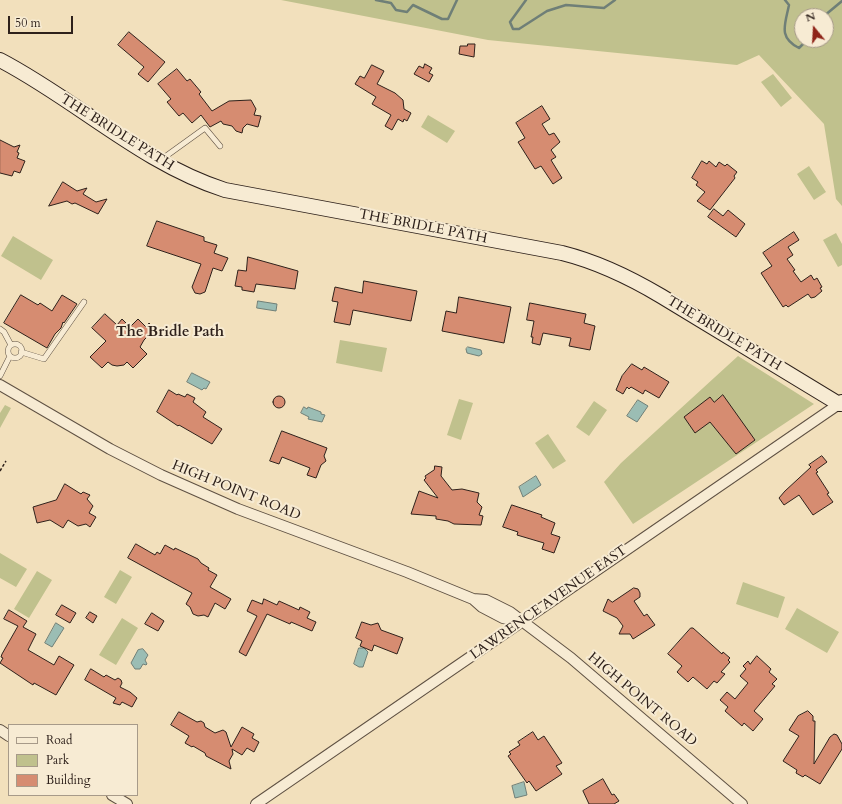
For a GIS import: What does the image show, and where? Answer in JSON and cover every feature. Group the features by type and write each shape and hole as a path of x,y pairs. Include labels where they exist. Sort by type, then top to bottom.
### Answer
{"street":[{"name":"THE BRIDLE PATH","path":"0,60 42,85 159,161 202,182 224,190 585,259 636,281 735,339 841,404"},
{"name":"HIGH POINT ROAD","path":"0,385 110,449 161,475 238,509 407,572 473,599 482,607 503,618 521,622 571,658 742,804"},
{"name":"LAWRENCE AVENUE EAST","path":"256,804 841,404"},
{"path":"114,796 127,804"}],"lane":[{"path":"159,161 205,128 220,146"},
{"path":"21,352 44,359 84,302"},
{"path":"0,330 4,332 11,345"},
{"path":"11,345 16,344 20,346 21,352"},
{"path":"0,376 10,356 8,350 11,345"},
{"path":"10,356 16,357 21,352"}],"path":[{"path":"0,471 6,461"}],"green space":[{"path":"281,0 842,0 842,206 836,199 824,124 759,55 737,65 488,40"},
{"path":"773,74 792,98 781,107 761,82"},
{"path":"428,115 455,131 447,143 421,127"},
{"path":"809,166 826,192 814,200 797,174"},
{"path":"836,233 842,244 842,265 838,267 823,240"},
{"path":"13,236 53,260 41,280 1,256"},
{"path":"340,340 387,348 382,372 336,363"},
{"path":"738,356 814,404 633,524 604,482 621,463"},
{"path":"459,399 473,403 461,440 447,435"},
{"path":"594,401 607,410 589,436 576,427"},
{"path":"5,405 11,408 0,428 0,413"},
{"path":"548,434 566,461 553,469 535,443"},
{"path":"0,553 27,569 16,587 0,578"},
{"path":"120,570 132,577 116,604 104,597"},
{"path":"37,571 52,580 29,618 14,609"},
{"path":"743,582 785,597 778,618 736,604"},
{"path":"797,608 839,632 827,653 785,629"},
{"path":"122,618 138,628 116,665 99,655"}],"water":[{"path":"258,301 277,304 276,311 257,308"},
{"path":"468,347 481,350 482,354 479,356 467,353 466,349"},
{"path":"192,373 210,382 206,389 204,388 202,390 187,382"},
{"path":"638,400 648,406 637,422 627,416"},
{"path":"304,407 307,409 308,407 325,415 322,422 308,419 309,417 301,413"},
{"path":"536,476 541,485 523,497 519,487"},
{"path":"56,623 64,628 52,647 45,643"},
{"path":"359,648 364,648 368,652 363,667 359,667 354,664"},
{"path":"143,649 148,655 145,660 147,664 143,664 140,669 135,669 131,663 138,650"},
{"path":"524,782 527,795 515,798 512,786"}],"building":[{"path":"129,32 165,62 148,82 138,74 144,67 118,45"},
{"path":"468,44 475,44 474,57 459,54 460,46 467,46"},
{"path":"425,64 432,68 429,73 433,75 429,82 414,74 419,66 423,68"},
{"path":"372,65 384,71 377,84 395,93 403,100 404,109 411,113 407,121 404,119 403,122 398,119 392,130 385,126 391,115 372,104 376,97 355,84 360,76 364,78"},
{"path":"177,69 187,81 190,79 201,92 199,94 212,111 229,101 251,100 256,109 254,115 261,116 258,127 247,124 243,128 242,133 236,131 232,126 223,124 221,121 210,127 201,115 192,123 183,113 179,116 167,102 171,99 158,84"},
{"path":"542,106 550,119 542,124 549,135 554,133 560,142 551,150 556,157 551,160 562,178 553,184 541,166 535,169 518,142 525,138 516,123"},
{"path":"0,140 14,147 20,145 17,152 19,153 17,158 25,161 20,173 14,171 12,176 0,173"},
{"path":"702,161 707,164 709,161 716,167 719,162 725,166 727,164 737,172 734,176 735,178 710,210 697,201 705,192 696,185 698,182 692,178"},
{"path":"63,182 77,191 87,188 83,194 96,202 107,199 98,214 75,203 72,204 67,201 49,206"},
{"path":"714,209 723,216 728,210 745,224 736,237 708,217"},
{"path":"157,221 204,237 204,241 217,245 214,253 228,258 222,271 213,268 205,292 200,294 195,293 192,287 201,264 147,246"},
{"path":"794,232 799,240 788,247 793,255 787,259 801,282 811,275 814,280 817,278 822,287 820,288 822,291 815,297 811,298 808,294 788,307 786,305 783,307 761,273 772,266 763,253"},
{"path":"248,257 298,271 295,289 256,284 254,292 242,290 242,287 235,286 238,270 246,271"},
{"path":"364,281 417,291 411,321 353,310 350,325 334,322 338,302 332,301 335,287 362,293"},
{"path":"21,295 38,305 40,303 52,311 62,295 77,304 64,323 63,322 61,328 55,334 47,348 4,323"},
{"path":"459,297 511,307 504,343 442,331 446,311 456,313"},
{"path":"530,303 586,314 584,323 595,326 590,350 569,346 571,338 543,333 540,345 532,343 533,337 531,337 534,321 527,320"},
{"path":"105,314 117,325 122,319 130,327 138,319 146,327 149,323 155,329 144,340 140,347 147,354 133,368 127,362 124,365 117,366 108,362 102,368 90,357 106,341 92,328"},
{"path":"632,364 642,370 644,367 669,382 659,398 645,390 643,394 631,387 629,389 627,387 623,394 616,390 622,376"},
{"path":"169,390 177,395 178,394 185,397 187,394 195,398 193,402 206,412 203,417 222,429 212,444 179,425 178,426 157,412"},
{"path":"723,395 755,440 736,454 710,422 695,433 684,417 710,397 714,402"},
{"path":"277,396 281,396 285,402 281,408 277,408 273,404 273,400"},
{"path":"282,431 327,448 324,456 326,461 321,465 316,478 307,475 310,468 282,457 279,464 270,461"},
{"path":"822,456 827,462 816,470 818,472 816,473 833,502 813,515 799,495 784,505 779,498 811,467 809,465"},
{"path":"435,466 442,467 441,476 452,490 462,489 479,493 477,502 482,507 479,515 483,516 481,525 454,524 448,521 436,519 436,516 411,514 419,491 438,498 424,480 426,478 425,476 434,470"},
{"path":"65,484 81,494 83,492 90,495 87,499 93,506 89,513 96,517 90,527 86,524 78,526 68,520 63,528 50,520 37,523 33,507 56,500"},
{"path":"512,505 542,515 541,517 555,523 551,534 560,537 554,553 542,549 544,543 517,535 518,532 503,527"},
{"path":"136,544 155,555 157,552 160,554 165,545 198,559 209,568 208,570 217,575 210,587 231,599 225,609 215,603 208,617 193,614 190,607 186,604 192,593 128,558"},
{"path":"634,588 638,589 640,597 634,601 644,616 647,614 655,625 633,639 630,634 619,634 623,626 617,618 603,611 608,599 612,602"},
{"path":"264,599 277,605 279,601 299,610 300,607 310,612 307,618 316,622 312,631 291,622 290,624 267,614 246,656 239,652 257,616 247,611 252,600 262,604"},
{"path":"62,605 76,613 70,623 56,615"},
{"path":"9,610 27,621 23,627 36,634 28,650 54,665 59,656 74,665 56,695 34,683 33,685 0,663 3,658 1,657 2,654 18,626 4,619"},
{"path":"90,612 97,616 93,623 86,618"},
{"path":"152,613 164,621 158,631 145,624"},
{"path":"362,622 371,625 378,623 381,630 403,638 397,654 374,645 372,651 360,646 362,641 356,638"},
{"path":"691,628 693,628 722,654 723,652 730,658 728,660 730,662 721,672 725,674 717,683 714,681 707,689 693,677 688,682 677,672 682,666 668,654"},
{"path":"757,656 771,669 769,672 777,679 772,684 775,686 754,711 763,719 753,731 744,723 742,726 725,711 728,707 720,700 727,692 735,699 748,683 740,676 746,669 743,666 748,661 750,664"},
{"path":"91,669 104,677 106,675 115,680 118,678 121,680 122,683 120,687 130,692 137,698 132,707 122,702 120,705 113,703 116,698 85,680"},
{"path":"808,711 813,716 813,721 815,721 814,764 830,737 834,734 837,735 842,744 842,749 820,784 805,775 803,777 796,773 797,770 783,761 799,736 789,730 798,716"},
{"path":"179,712 197,722 201,721 204,723 205,727 215,733 223,730 226,732 231,747 242,727 254,734 252,738 259,742 254,752 247,748 242,755 232,749 233,754 229,761 231,769 206,756 205,753 193,746 192,747 185,743 189,736 171,725"},
{"path":"533,732 538,740 544,736 562,763 556,766 562,774 536,791 529,781 527,783 508,756 511,754 509,752 520,745 518,742"},
{"path":"603,779 612,795 614,794 619,801 614,804 589,804 583,791"}],"waterway":[{"path":"376,0 391,3 396,10 407,12 413,5 442,19 448,19 457,0"},
{"path":"526,0 510,22 513,29 519,29 547,11 566,5 604,8 615,0"},
{"path":"785,0 789,5 785,30 788,39 794,45"},
{"path":"834,8 842,1"}],"district":[{"name":"The Bridle Path","path":"170,333"}]}
